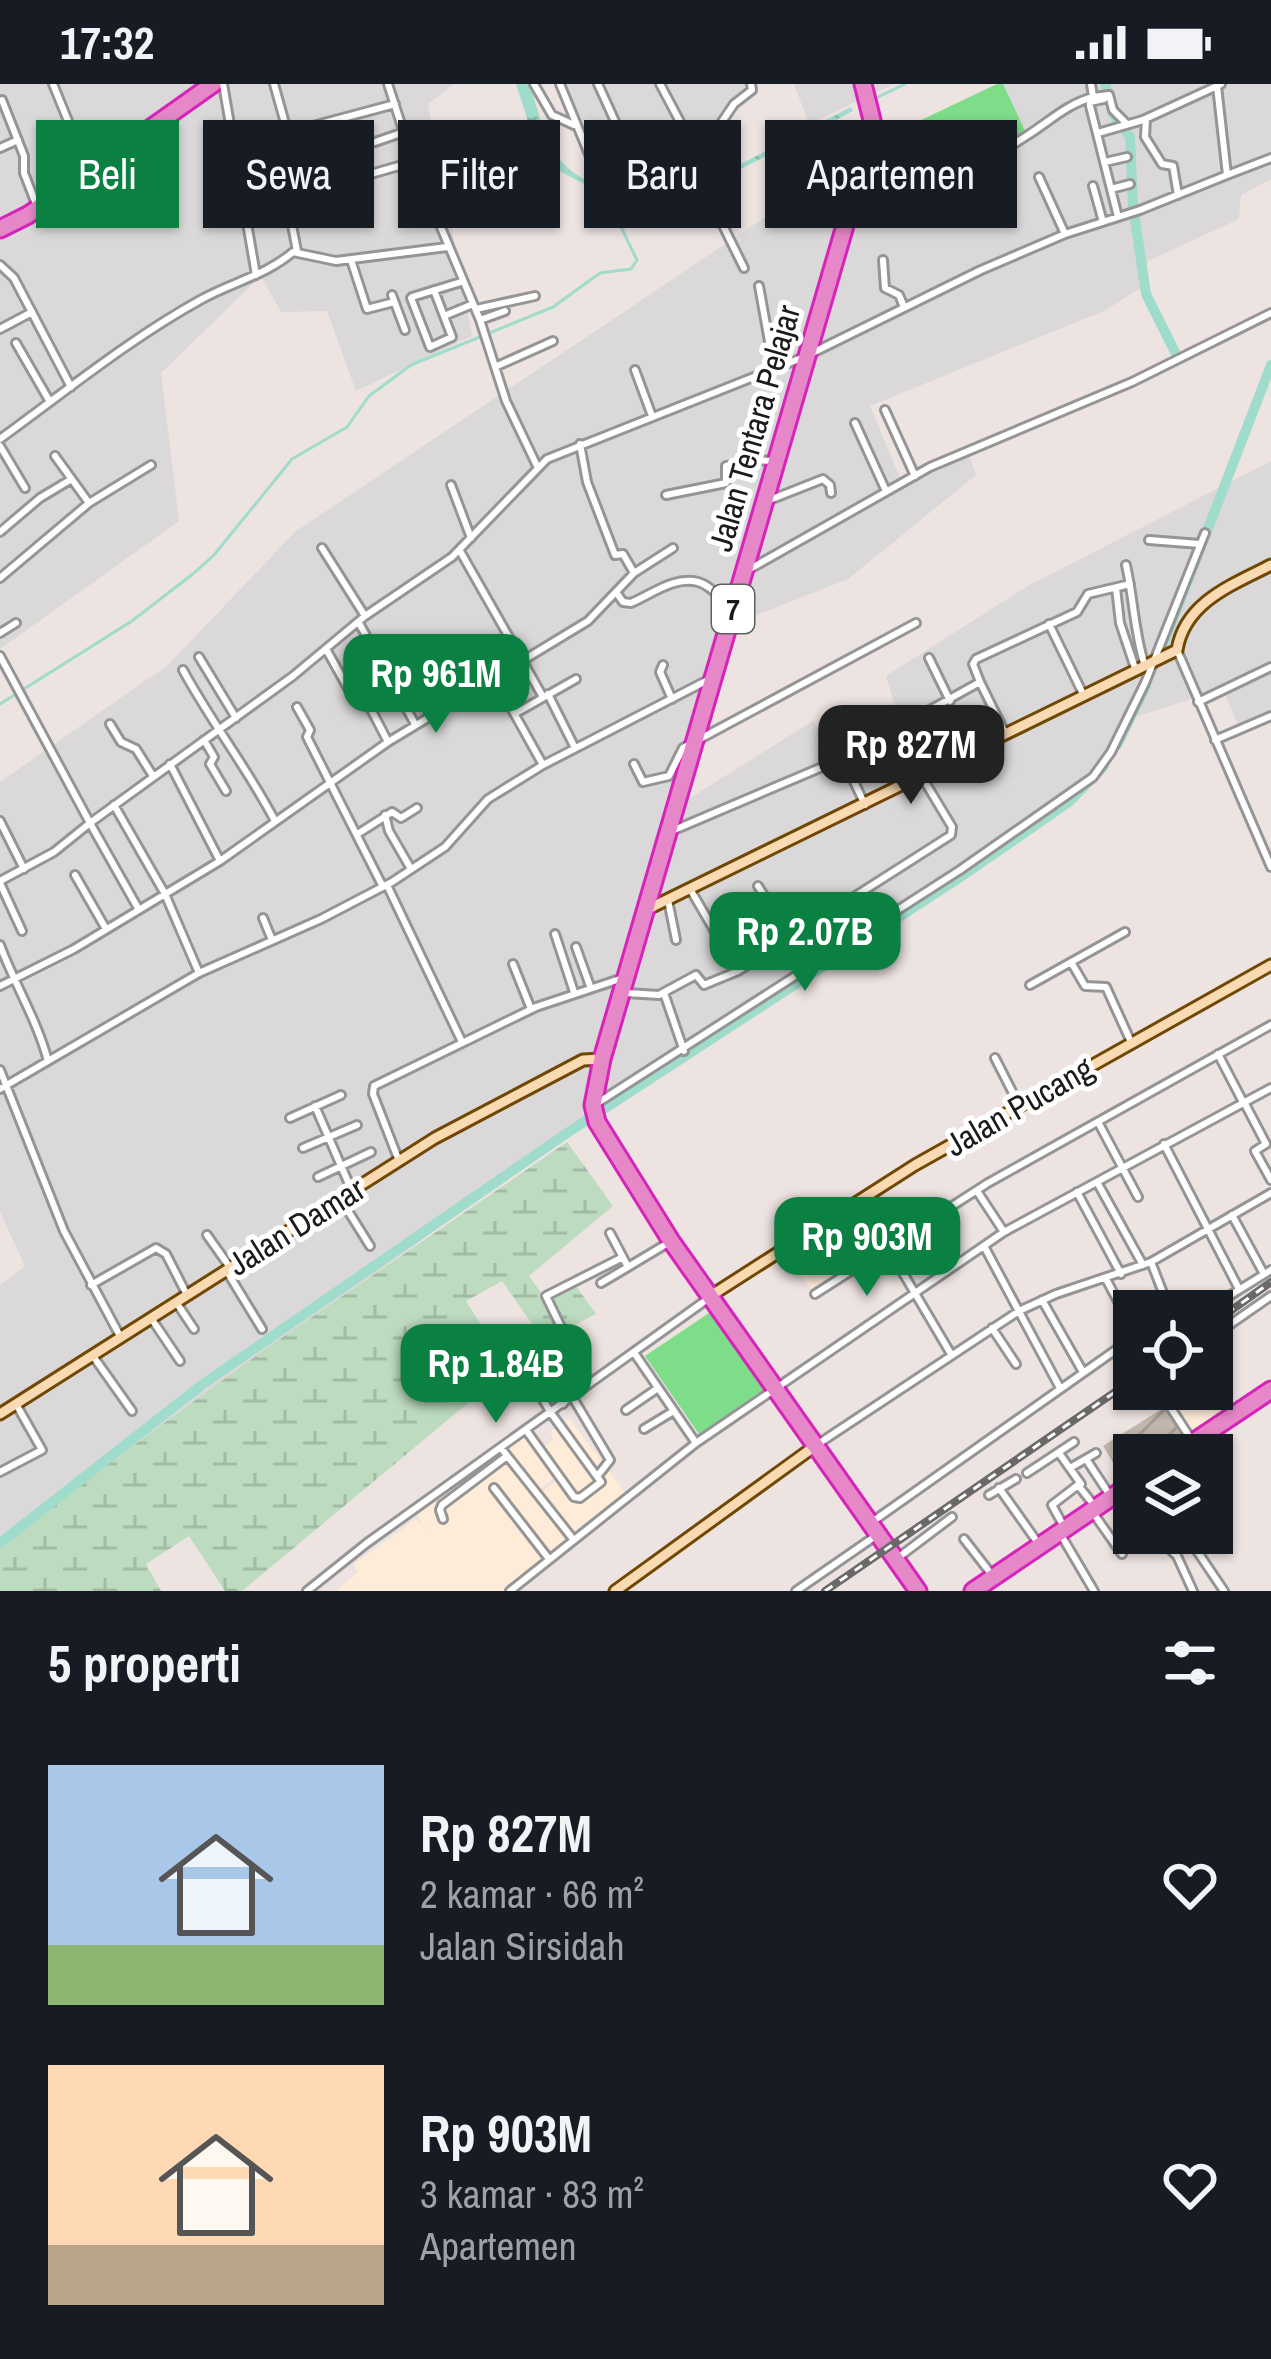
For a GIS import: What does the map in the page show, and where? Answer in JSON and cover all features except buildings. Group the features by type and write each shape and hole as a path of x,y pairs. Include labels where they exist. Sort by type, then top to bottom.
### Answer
{"highway":[{"path":"161,120 213,84"},
{"name":"Jalan Tentara Pelajar","path":"863,86 870,120"},
{"path":"0,230 36,209"},
{"name":"Jalan Tentara Pelajar","path":"594,1112 602,1059 843,228"},
{"path":"594,1112 671,1241 873,1530 922,1591"},
{"path":"1210,1434 1271,1392"},
{"path":"973,1591 991,1584 1113,1503"},
{"path":"991,1584 1063,1533"}],"street":[{"path":"53,84 67,120"},
{"path":"224,84 230,120"},
{"path":"274,84 284,120"},
{"path":"388,84 400,120"},
{"path":"534,84 548,111 574,125"},
{"path":"560,84 584,146"},
{"path":"598,84 614,120"},
{"path":"723,120 752,90 751,84"},
{"path":"1091,84 1094,97"},
{"path":"1108,84 1106,96 1124,126"},
{"path":"662,85 680,120"},
{"path":"1098,133 1146,119 1219,85 1227,175"},
{"path":"13,95 1,99 25,158 24,172 36,203"},
{"path":"1017,140 1062,110 1106,96"},
{"path":"1106,96 1090,103 1118,217"},
{"path":"337,120 394,104"},
{"path":"1146,119 1148,144 1162,164 1173,166 1178,195"},
{"path":"375,142 398,134"},
{"path":"0,148 18,140"},
{"path":"1105,162 1127,157"},
{"path":"22,931 0,882 55,852 361,619 460,550 537,466 580,443 804,357 1065,234 1271,158"},
{"path":"1039,177 1065,234"},
{"path":"1111,189 1130,184"},
{"path":"1093,186 1103,222"},
{"path":"248,228 256,275"},
{"path":"294,228 297,250"},
{"path":"439,228 537,466"},
{"path":"725,228 744,268"},
{"path":"297,250 327,260 351,260 447,247"},
{"path":"25,488 0,442 71,387 205,297 270,271 297,250"},
{"path":"351,260 367,309 394,301 412,303"},
{"path":"883,260 885,288 899,295 904,307"},
{"path":"0,265 9,270 71,387"},
{"path":"434,290 452,338 428,346 412,297 462,281"},
{"path":"759,286 774,369"},
{"path":"444,316 535,296"},
{"path":"394,301 405,330"},
{"path":"480,320 506,311"},
{"path":"0,329 32,312"},
{"path":"745,571 971,448 1132,382 1271,313"},
{"path":"495,367 553,341"},
{"path":"16,343 50,402"},
{"path":"635,370 652,416"},
{"path":"885,410 915,476"},
{"path":"855,423 886,492"},
{"path":"580,443 601,523 615,555 623,554 634,573"},
{"path":"55,456 89,502"},
{"path":"666,494 727,483 725,467 775,461"},
{"path":"0,578 89,502 151,465"},
{"path":"764,502 823,479 831,493"},
{"path":"0,532 70,480"},
{"path":"451,485 472,538"},
{"path":"594,1112 1085,784 1111,752 1205,533"},
{"path":"1149,541 1200,544"},
{"path":"322,548 416,724"},
{"path":"0,986 220,861 388,742 588,621 634,573 673,548"},
{"path":"460,550 575,748"},
{"path":"1126,565 1136,611 1134,629 1151,663"},
{"path":"1271,565 1195,610 1177,650 1271,867"},
{"path":"616,592 628,604 681,580 701,583 714,595 736,599"},
{"path":"1006,735 974,661 1080,610 1088,594 1130,584"},
{"path":"1116,587 1119,621 1151,663"},
{"path":"0,633 16,622"},
{"path":"634,764 643,782 669,776 681,750 916,623"},
{"path":"1049,624 1084,696"},
{"path":"326,649 349,690 360,688 388,742"},
{"path":"646,910 1177,650"},
{"path":"0,656 139,910"},
{"path":"199,657 236,718"},
{"path":"929,658 950,701"},
{"path":"663,665 659,673 672,699"},
{"path":"1198,702 1271,667"},
{"path":"183,670 275,821"},
{"path":"4,1087 199,973 385,886 445,848 479,806 543,765 715,676"},
{"path":"494,677 543,765"},
{"path":"514,713 575,679"},
{"path":"670,832 888,739 908,722 980,682"},
{"path":"297,707 462,1042"},
{"path":"1215,740 1271,716"},
{"path":"110,724 121,742 136,749 153,776"},
{"path":"204,740 214,757 210,764 226,791"},
{"path":"844,760 865,805"},
{"path":"170,764 220,861"},
{"path":"399,1161 373,1088 531,1009 590,986 625,985 652,997 696,975 704,985 737,971 951,836 952,827 922,777"},
{"path":"114,805 165,894 199,973"},
{"path":"359,833 386,815 394,812 401,818 417,808"},
{"path":"386,815 389,831 412,870"},
{"path":"0,821 24,868"},
{"path":"75,875 106,929"},
{"path":"758,886 791,939"},
{"path":"690,889 737,971"},
{"path":"668,900 676,940"},
{"path":"262,918 272,940"},
{"path":"1030,985 1125,932"},
{"path":"555,934 574,992"},
{"path":"0,945 40,1030 48,1061"},
{"path":"576,947 590,986"},
{"path":"1071,962 1085,986 1106,987 1131,1042"},
{"path":"513,964 531,1009"},
{"name":"Jalan Pucang","path":"712,1295 915,1165 1271,965"},
{"path":"664,993 684,1051"},
{"path":"815,1294 977,1190 1271,1025"},
{"path":"1218,1054 1266,1144 1256,1152 1271,1180"},
{"path":"995,1058 1020,1107"},
{"name":"Jalan Damar","path":"0,1414 399,1161 583,1060 602,1059"},
{"path":"0,1070 59,1219 121,1338"},
{"path":"510,1591 696,1443 1004,1232 1271,1088"},
{"path":"290,1118 341,1095"},
{"path":"315,1106 352,1191"},
{"path":"1097,1122 1138,1197"},
{"path":"303,1148 357,1125"},
{"path":"1164,1144 1239,1289"},
{"path":"318,1177 371,1152"},
{"path":"1097,1182 1160,1290"},
{"path":"977,1190 1004,1232"},
{"path":"1078,1192 1121,1274"},
{"path":"615,1591 815,1446 1019,1311 1147,1264 1271,1193"},
{"path":"340,1198 370,1246"},
{"path":"1232,1214 1267,1272 1233,1293"},
{"path":"610,1233 628,1268"},
{"path":"207,1235 262,1328"},
{"path":"601,1283 671,1241"},
{"path":"887,1246 951,1354"},
{"path":"983,1246 1060,1388"},
{"path":"91,1285 156,1248 166,1254 187,1295"},
{"path":"562,1329 546,1296 621,1258"},
{"path":"1106,1279 1113,1292"},
{"path":"308,1591 712,1295"},
{"path":"1233,1322 1271,1296"},
{"path":"1042,1300 1083,1372"},
{"path":"176,1302 194,1329"},
{"path":"151,1318 180,1361"},
{"path":"992,1328 1016,1364"},
{"path":"502,1331 551,1413 598,1475 599,1485 574,1497 526,1430"},
{"path":"796,1591 1113,1351"},
{"path":"634,1354 696,1443"},
{"path":"92,1356 132,1411"},
{"path":"546,1377 563,1405"},
{"path":"626,1409 658,1388"},
{"path":"573,1398 610,1460 598,1475"},
{"path":"0,1472 42,1450 16,1404"},
{"path":"644,1429 673,1412"},
{"path":"1027,1473 1074,1442"},
{"path":"501,1448 573,1540"},
{"path":"1059,1453 1122,1555"},
{"path":"1070,1468 1096,1453"},
{"path":"443,1520 441,1508 507,1456"},
{"path":"1086,1459 1113,1482"},
{"path":"474,1467 481,1477"},
{"path":"989,1495 1016,1479"},
{"path":"452,1482 459,1494"},
{"path":"1081,1484 1052,1505 1094,1591"},
{"path":"494,1488 549,1559"},
{"path":"1000,1488 1040,1546"},
{"path":"899,1563 952,1517"},
{"path":"964,1539 991,1584"},
{"path":"1175,1554 1193,1591"},
{"path":"1199,1554 1224,1591"}],"shaded area":[{"path":"0,84 454,84 428,104 431,120 398,120 398,228 452,228 472,336 356,391 327,311 281,312 261,276 161,373 179,521 0,649"},
{"path":"567,84 748,84 727,120 584,120 584,132"},
{"path":"794,84 894,84 818,120 808,120"},
{"path":"1001,84 1271,84 1271,179 1241,195 1239,219 1148,261 1140,288 1106,310 870,406 903,485 967,450 976,475 848,579 737,623 687,800 813,721 827,744 896,710 886,676 1028,586 1271,461 1271,720 1242,735 1223,689 1128,719 1085,783 709,1036 0,1540 0,1285 25,1266 0,1212 0,782 168,665 295,532 765,217 765,228 1017,228 1017,120 1003,120"},
{"path":"835,1221 860,1259 812,1291 794,1264 800,1260 797,1255 825,1237 831,1247 804,1264 813,1277 845,1257 830,1233 822,1229"},
{"path":"1160,1410 1171,1410 1186,1434 1122,1434"},
{"path":"1232,1410 1198,1434 1189,1434 1174,1411"},
{"path":"569,1418 627,1495 571,1536 539,1494 563,1476 542,1448 554,1439 550,1432"},
{"path":"526,1432 558,1475 536,1492 503,1449"},
{"path":"1113,1440 1113,1462 1103,1446"},
{"path":"500,1451 573,1544 509,1591 337,1591 358,1572 354,1564 416,1519 425,1529 417,1515"}],"green space":[{"path":"1003,84 1028,137 1017,142 1017,120 921,120"},
{"path":"567,1142 613,1206 529,1276 545,1298 573,1282 596,1314 544,1341 502,1281 466,1301 509,1369 242,1591 225,1591 189,1536 146,1564 161,1591 0,1591 0,1544 9,1536 267,1348"},
{"path":"712,1311 765,1389 699,1434 645,1356"}],"water":[{"path":"516,84 529,84 541,120 528,120"},
{"path":"851,107 853,111 836,120 826,120"},
{"path":"765,152 765,157 741,169 741,164"},
{"path":"560,158 584,178 584,184 560,171"}],"waterway":[{"path":"874,99 905,84"},
{"path":"1105,84 1113,114 1130,137 1133,206 1146,294 1175,352"},
{"path":"0,704 132,621 194,573 292,459 347,427 369,396 411,365 553,307 600,273 631,269 637,260 621,228"},
{"path":"1160,653 1271,365"},
{"path":"1117,745 1146,686"},
{"path":"0,1543 203,1384 570,1131 965,874 1069,802 1104,766"}],"railway":[{"path":"1233,1309 1271,1282"},
{"path":"825,1591 1113,1393"}]}
